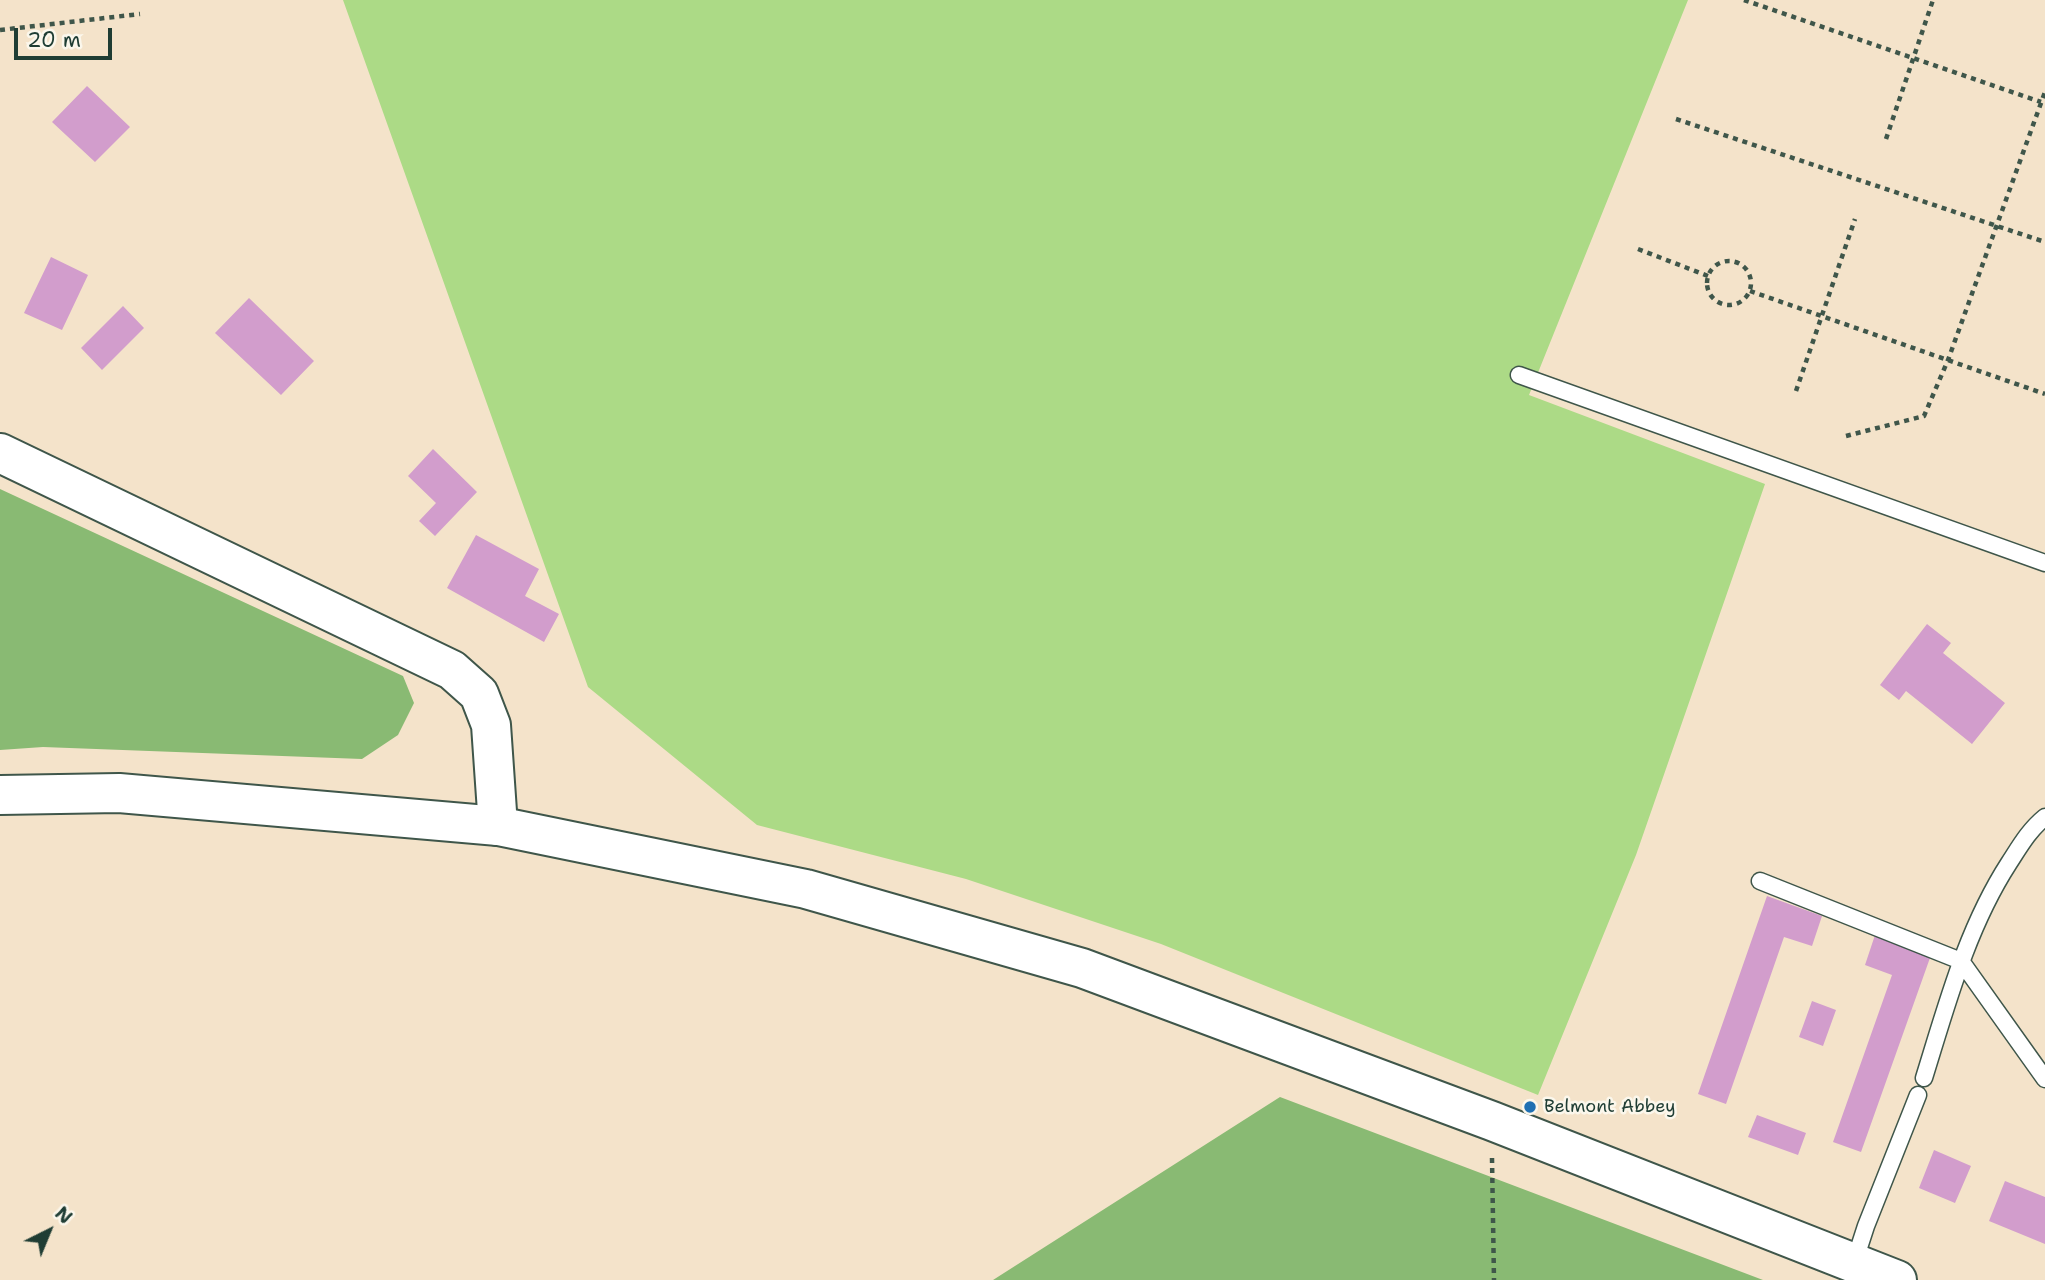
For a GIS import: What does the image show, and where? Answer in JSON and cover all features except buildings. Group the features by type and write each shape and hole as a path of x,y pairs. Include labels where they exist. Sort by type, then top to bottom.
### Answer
{"main road":[{"path":"0,453 452,670 479,694 491,725 498,826"},
{"path":"0,795 119,793 498,826 806,889 1082,968 1492,1121 1898,1280"}],"lane":[{"path":"1519,375 2045,563"},
{"path":"1924,1078 1961,961 1989,894 2030,830 2045,817"},
{"path":"1760,881 1961,961 2045,1079"},
{"path":"1854,1264 1866,1226 1918,1095"}],"path":[{"path":"1744,0 2041,102"},
{"path":"1886,139 1933,0"},
{"path":"0,30 140,14"},
{"path":"1846,436 1924,416 1948,360 2045,92"},
{"path":"1676,119 2045,242"},
{"path":"1796,391 1855,219"},
{"path":"1639,248 1709,276"},
{"path":"1725,261 1737,262 1746,269 1751,279 1750,291 1744,300 1733,305 1722,304 1712,297 1708,287 1709,276 1715,266 1725,261"},
{"path":"1750,291 2045,394"},
{"path":"1492,1121 1494,1280"}],"green space":[{"path":"343,0 1688,0 1529,395 1765,484 1636,855 1538,1095 1161,944 966,879 757,825 588,687"},
{"path":"0,489 403,676 414,703 398,735 362,759 43,747 0,750"},
{"path":"1280,1097 1763,1280 993,1280"}],"place":[{"name":"Belmont Abbey","path":"1530,1107"}]}
